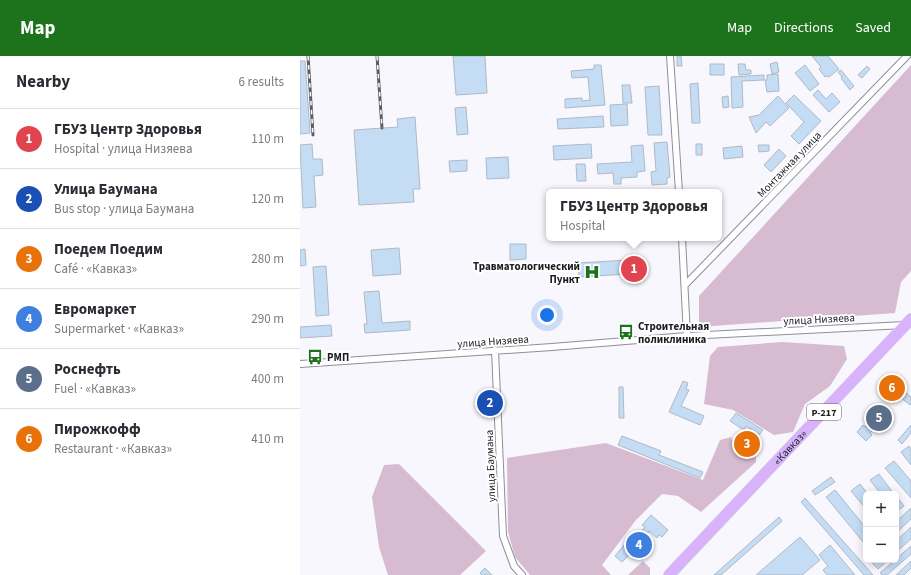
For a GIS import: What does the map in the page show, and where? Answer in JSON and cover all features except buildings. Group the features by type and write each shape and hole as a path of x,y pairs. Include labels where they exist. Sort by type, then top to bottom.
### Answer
{"highway":[{"name":"«Кавказ»","path":"669,575 908,322"}],"street":[{"path":"670,56 679,189"},
{"name":"Монтажная улица","path":"685,285 907,56"},
{"path":"682,241 687,336"},
{"name":"улица Низяева","path":"300,364 687,336 908,322"},
{"name":"улица Баумана","path":"495,350 504,536 514,566 522,575"}],"shaded area":[{"path":"911,65 911,271 901,282 895,313 699,327 699,296"},
{"path":"782,342 844,346 847,359 830,386 805,404 793,432 774,435 733,410 704,404 710,356 718,347"},
{"path":"731,437 733,443 756,454 756,462 701,512 678,496 662,494 636,520 602,565 611,575 530,575 515,557 508,532 507,458 606,443 703,480 720,440"},
{"path":"399,464 486,551 460,575 388,575 379,547 372,497 384,465"},
{"path":"643,561 650,568 650,575 628,575"}],"railway":[{"path":"308,56 313,135"},
{"path":"377,56 382,128"}],"place":[{"name":"ГБУЗ Центр Здоровья","path":"634,269"},
{"name":"Травматологический Пункт","path":"592,272"},
{"name":"Строительная поликлиника","path":"626,332"},
{"name":"РМП","path":"315,357"},
{"name":"Пирожкофф","path":"892,388"},
{"name":"Улица Баумана","path":"490,403"},
{"name":"Роснефть","path":"879,418"},
{"name":"Поедем Поедим","path":"747,444"},
{"name":"Евромаркет","path":"639,545"}]}
